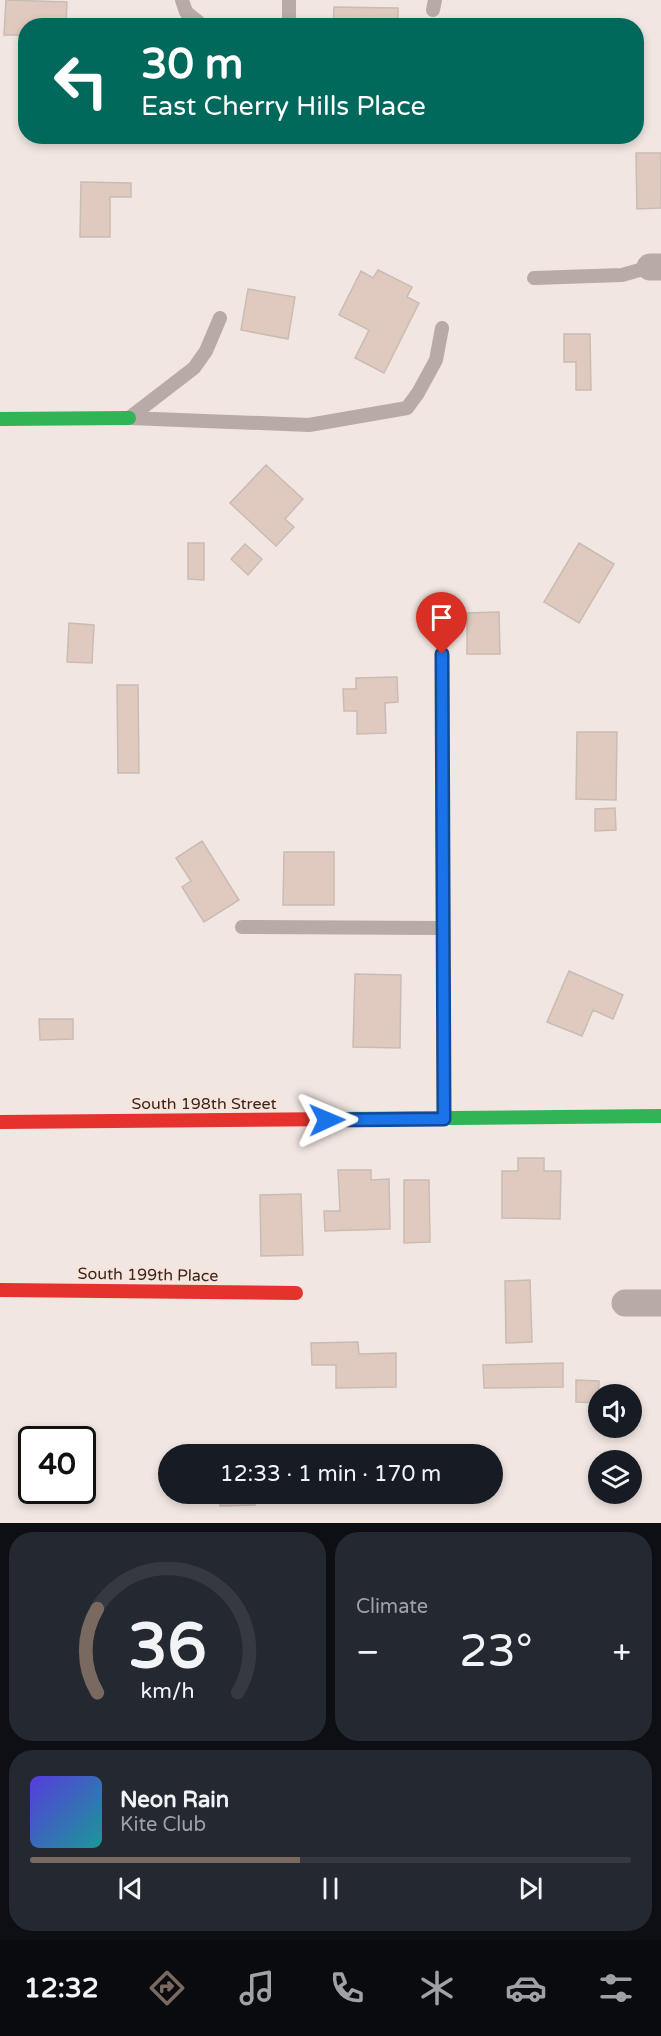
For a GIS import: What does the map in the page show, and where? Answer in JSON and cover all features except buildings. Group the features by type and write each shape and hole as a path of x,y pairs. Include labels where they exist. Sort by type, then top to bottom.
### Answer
{"street":[{"path":"0,419 129,418"},
{"path":"442,654 444,1119"},
{"name":"South 198th Street","path":"0,1122 661,1116"},
{"name":"South 199th Place","path":"0,1290 296,1293"},
{"path":"625,1303 661,1303"}],"lane":[{"path":"182,0 186,12 193,18"},
{"path":"289,0 289,18"},
{"path":"534,278 622,275 655,267"},
{"path":"129,418 194,368 206,351 220,318"},
{"path":"129,418 309,425 407,408 436,360 442,328"},
{"path":"242,927 443,928"}],"traffic: fast":[{"path":"0,419 129,418"},
{"path":"342,1119 661,1116"}],"traffic: slow":[{"path":"442,654 444,1119"}],"traffic: jam":[{"path":"0,1122 342,1119"},
{"path":"0,1290 296,1293"}],"route":[{"path":"327,1120 444,1119 442,654"}]}
